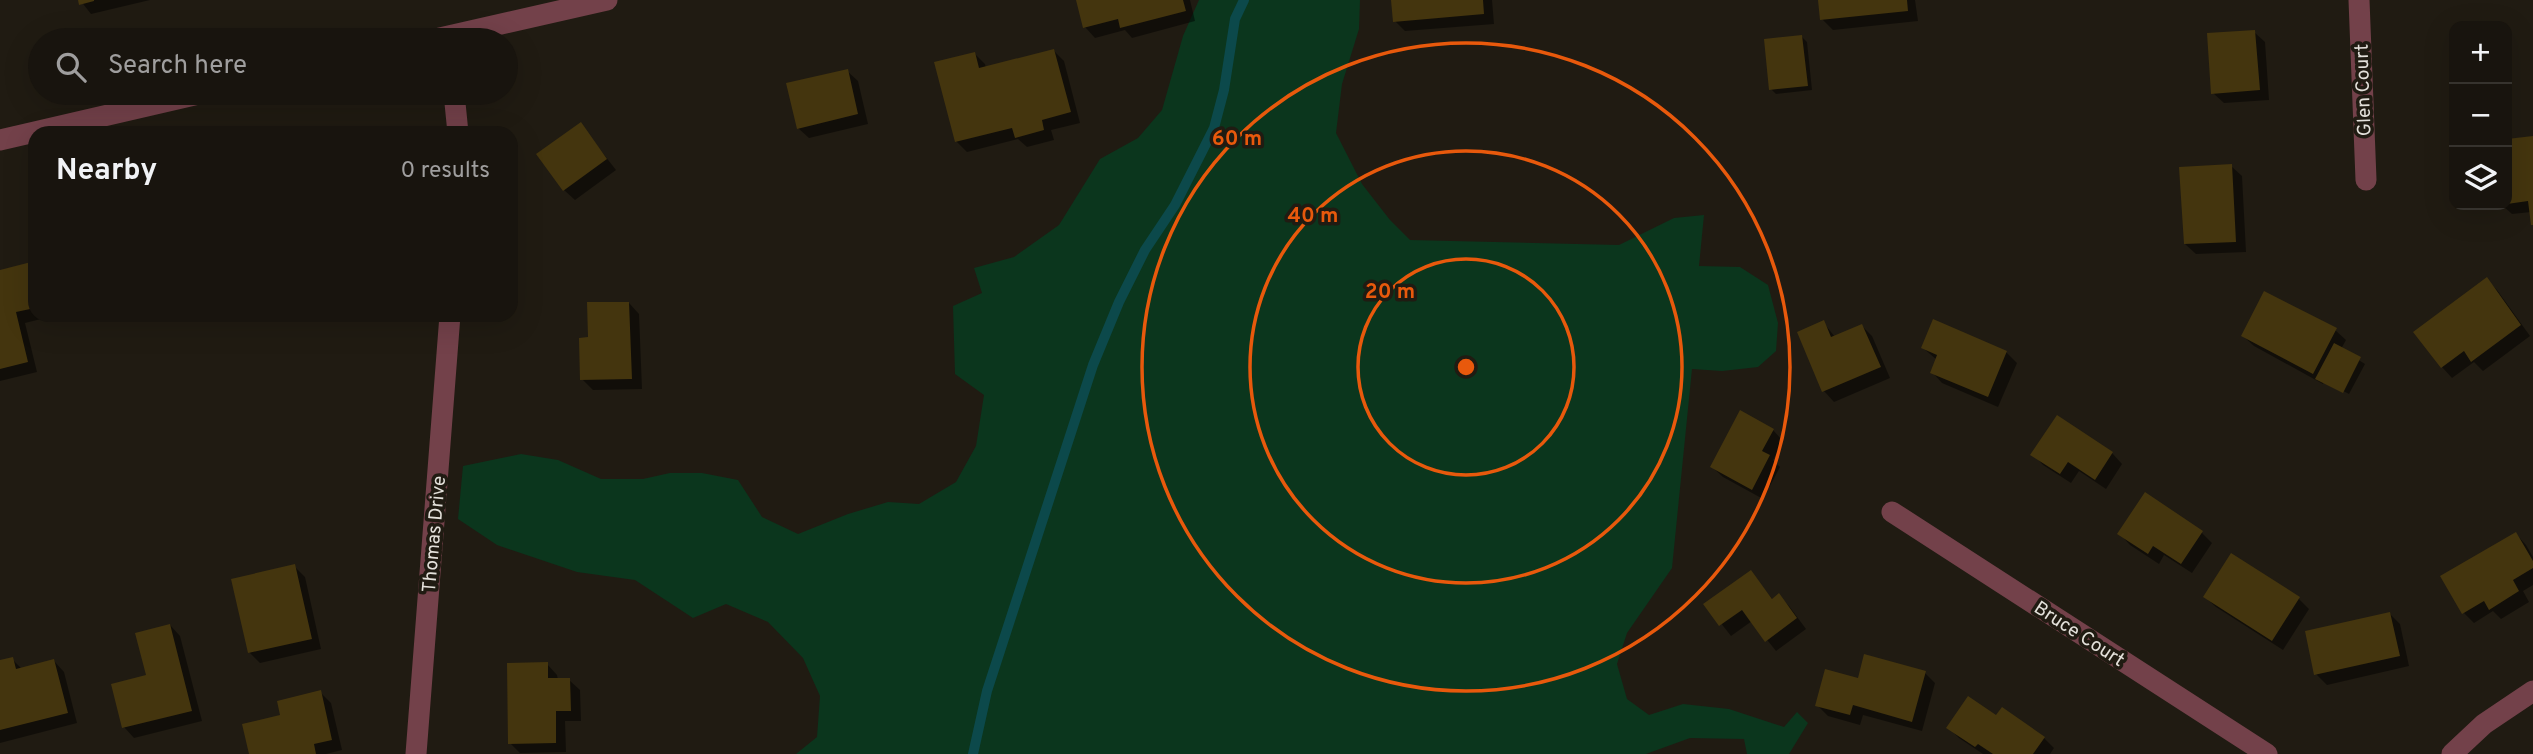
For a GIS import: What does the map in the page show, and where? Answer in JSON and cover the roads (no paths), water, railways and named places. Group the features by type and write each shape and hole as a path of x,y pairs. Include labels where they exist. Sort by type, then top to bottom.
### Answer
{"street":[{"path":"489,28 607,0"},
{"name":"Glen Court","path":"2359,0 2366,180"},
{"path":"60,126 151,105"},
{"path":"455,105 456,126"},
{"path":"0,140 28,134"},
{"name":"Thomas Drive","path":"416,754 449,322"},
{"name":"Bruce Court","path":"1892,512 2267,754"},
{"path":"2452,754 2484,724 2533,691"}],"waterway":[{"path":"973,754 987,691 1093,365 1119,302 1145,250 1175,205 1214,128 1224,90 1235,19 1244,0"}]}
